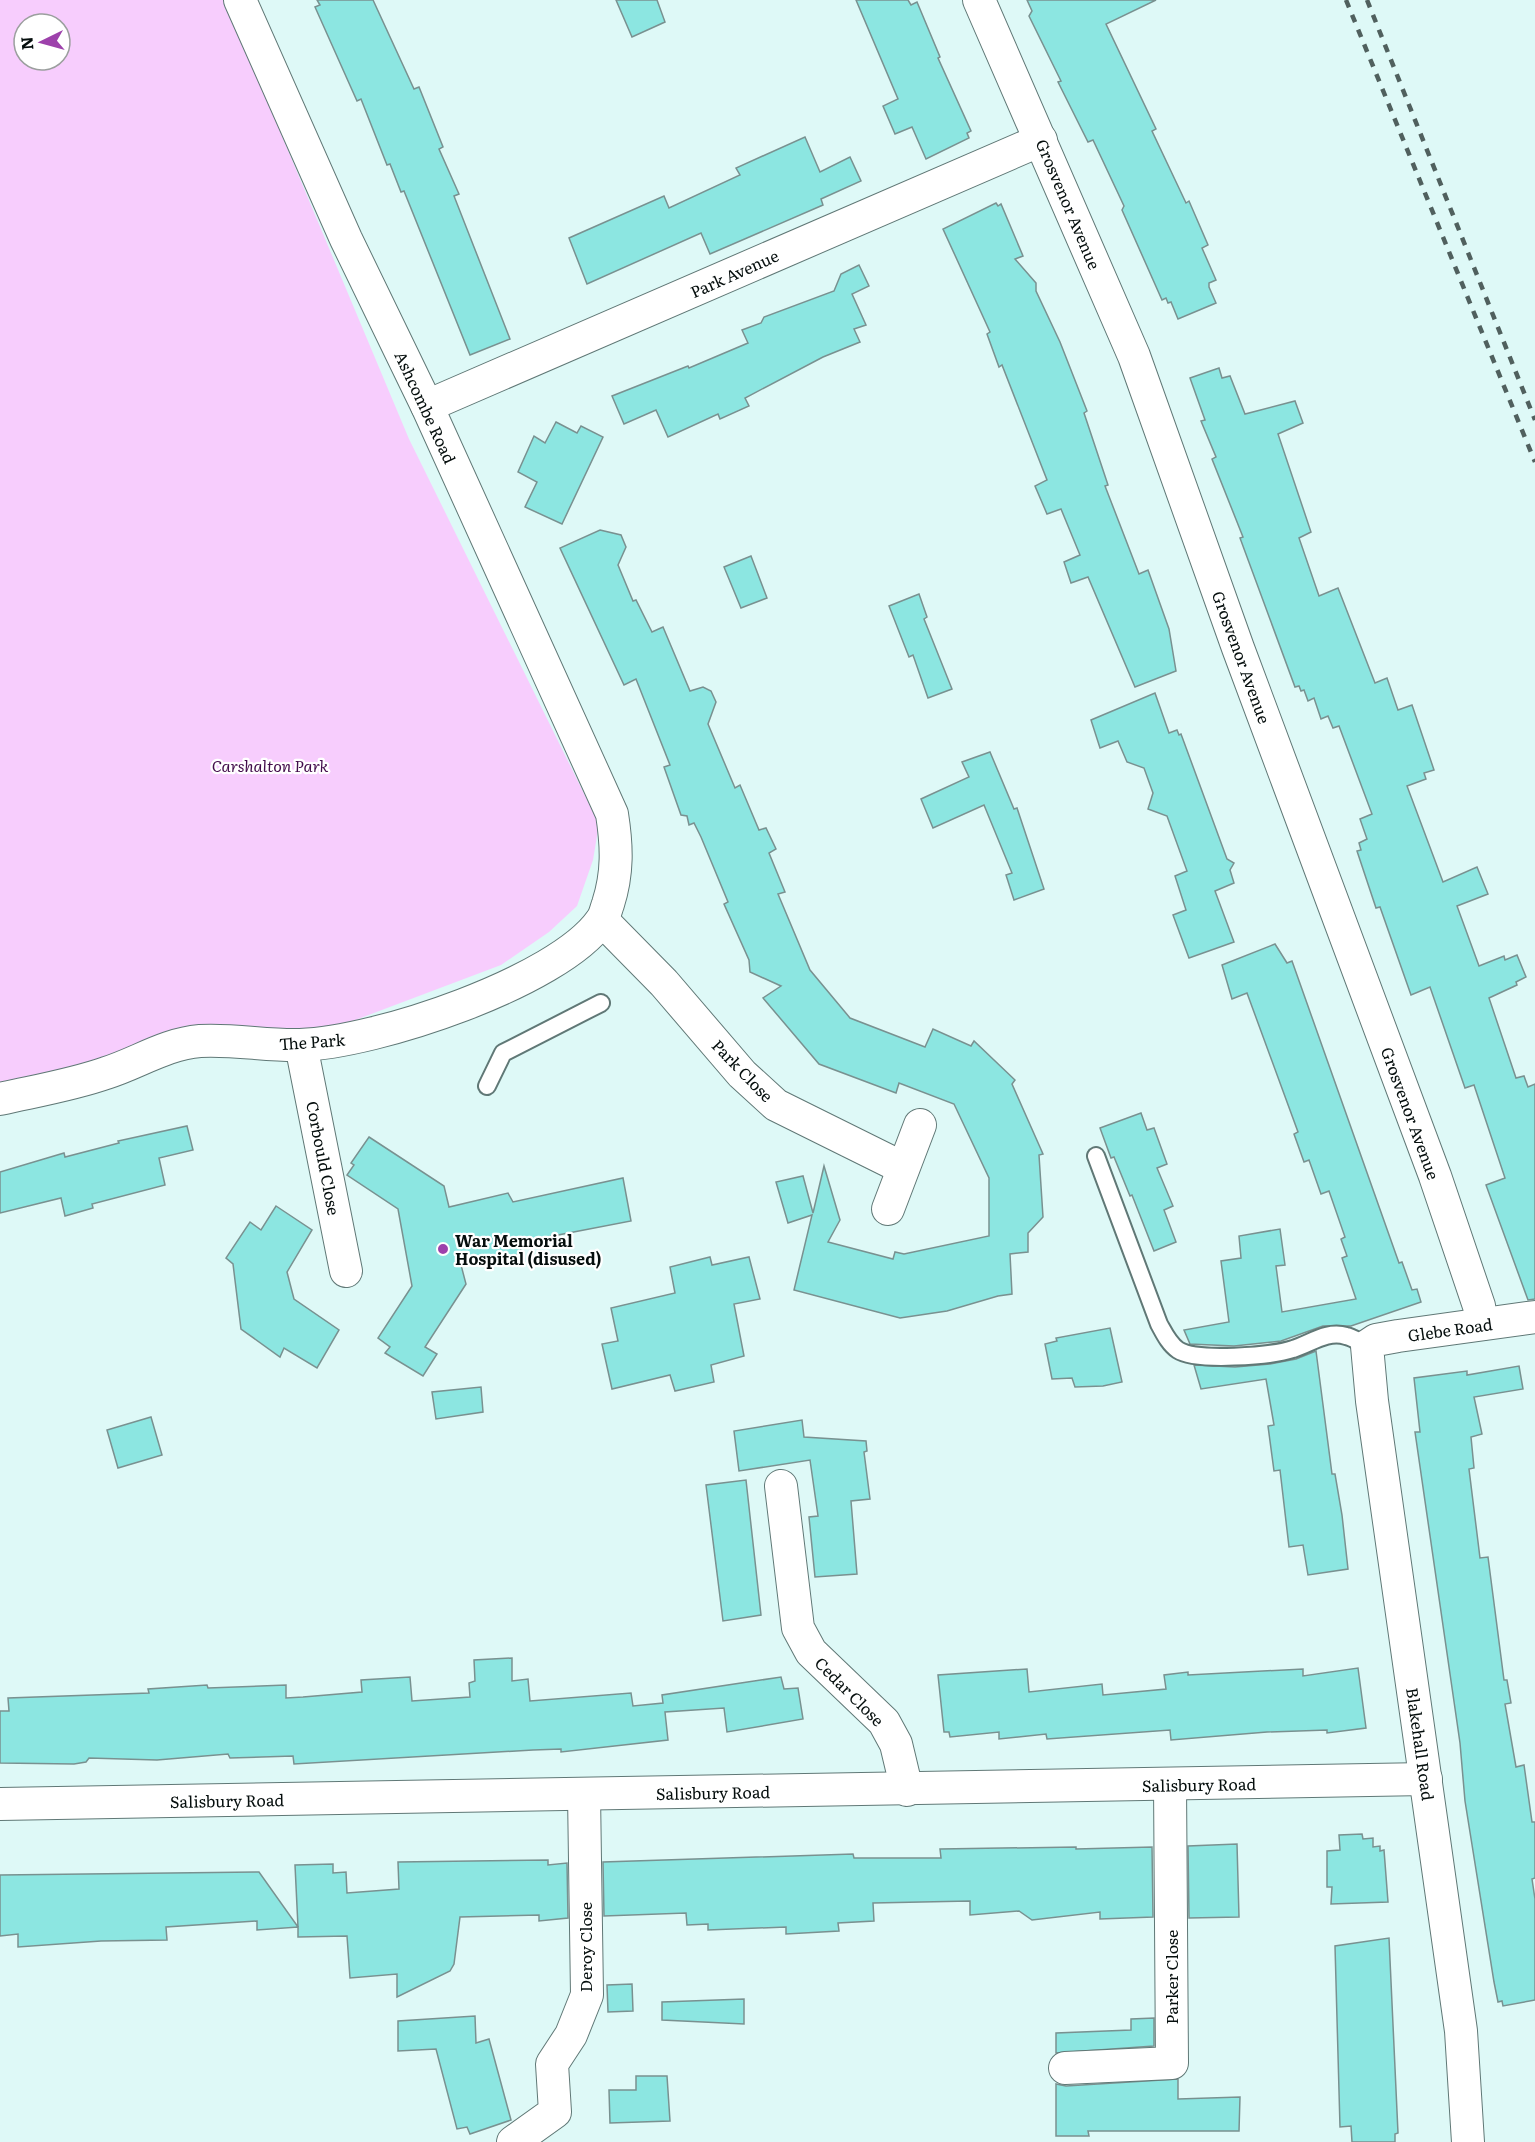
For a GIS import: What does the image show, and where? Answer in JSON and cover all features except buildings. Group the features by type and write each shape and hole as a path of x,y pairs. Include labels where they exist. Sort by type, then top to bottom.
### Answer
{"street":[{"name":"Ashcombe Road","path":"240,0 346,239 427,406 612,814"},
{"name":"Grosvenor Avenue","path":"979,0 1134,356 1238,648 1435,1176 1479,1306 1482,1324"},
{"name":"Park Avenue","path":"427,406 1041,140"},
{"name":"The Park","path":"0,1099 107,1073 165,1048 200,1041 301,1045 362,1037 418,1022 521,980 564,957 602,920 615,880 617,843 612,814"},
{"name":"Park Close","path":"602,920 664,983 742,1074 776,1105 903,1168"},
{"name":"Corbould Close","path":"301,1045 346,1272"},
{"path":"888,1209 920,1125"},
{"name":"Glebe Road","path":"1367,1346 1376,1340 1535,1317"},
{"name":"Blakehall Road","path":"1367,1346 1372,1401 1465,2065 1468,2142"},
{"name":"Cedar Close","path":"781,1486 798,1628 811,1652 884,1722 896,1744 907,1790"},
{"name":"Salisbury Road","path":"0,1804 907,1790 1426,1779"},
{"name":"Parker Close","path":"1065,2068 1172,2063 1170,1784"},
{"name":"Deroy Close","path":"513,2142 555,2112 552,2064 571,2035 586,1995 584,1794"}],"lane":[{"path":"487,1086 503,1053 601,1003"},
{"path":"1096,1156 1159,1324 1178,1350 1202,1358 1233,1356 1292,1350 1321,1336 1345,1335 1367,1346"}],"green space":[{"name":"Carshalton Park","path":"0,0 225,0 409,439 599,824 593,860 577,906 549,932 501,965 305,1039 205,1035 0,1094"}],"railway":[{"path":"1346,0 1535,462"},
{"path":"1367,0 1535,420"}],"place":[{"name":"War Memorial Hospital (disused)","path":"443,1249"}]}
